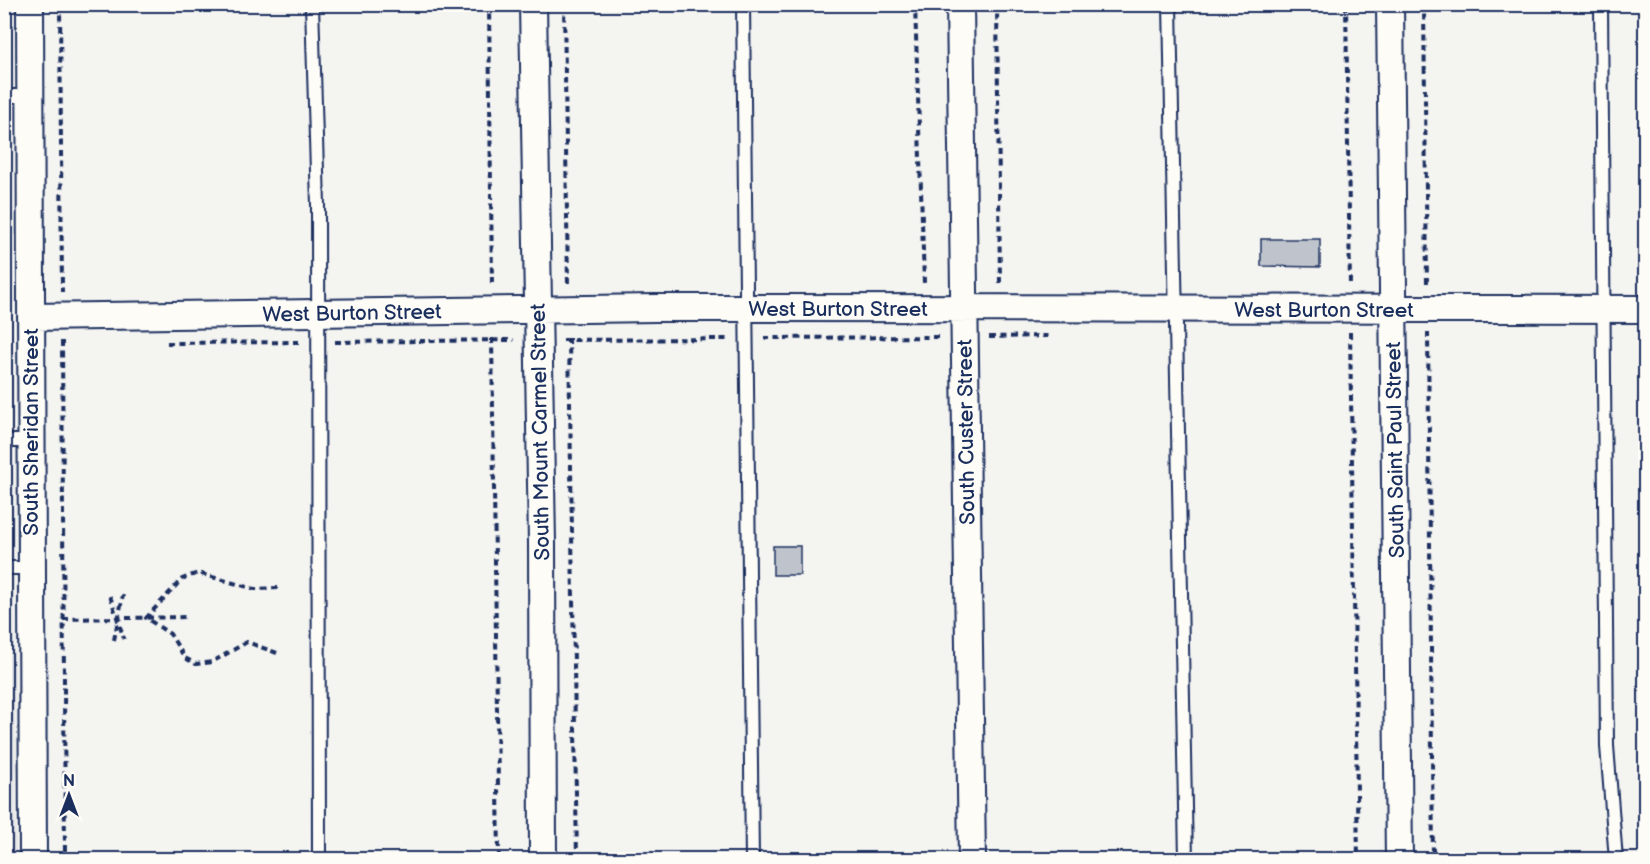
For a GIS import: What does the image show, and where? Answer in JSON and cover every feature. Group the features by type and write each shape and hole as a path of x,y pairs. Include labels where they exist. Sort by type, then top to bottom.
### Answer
{"street":[{"name":"South Sheridan Street","path":"30,4 33,859"},
{"name":"South Mount Carmel Street","path":"533,4 543,860"},
{"name":"South Custer Street","path":"960,4 972,860"},
{"name":"South Saint Paul Street","path":"1390,4 1399,860"},
{"name":"West Burton Street","path":"31,317 492,310 1000,309 1175,310 1350,322 1428,322 1603,309 1646,309"}],"lane":[{"path":"312,4 318,206 320,860"},
{"path":"743,4 752,860"},
{"path":"1170,4 1186,860"},
{"path":"1601,4 1607,746 1616,860"},
{"path":"4,96 30,96"},
{"path":"4,441 32,441"},
{"path":"4,568 32,568"},
{"path":"28,860 33,859"}],"path":[{"path":"60,4 65,860"},
{"path":"489,4 499,860"},
{"path":"564,4 578,860"},
{"path":"915,4 926,337"},
{"path":"996,4 1000,337"},
{"path":"1346,4 1358,860"},
{"path":"1424,4 1433,860"},
{"path":"1339,334 1350,322 1428,322 1439,333"},
{"path":"155,343 1059,336"},
{"path":"32,344 74,344"},
{"path":"146,618 182,579 198,573 255,588 279,588"},
{"path":"114,640 123,595"},
{"path":"110,596 124,639"},
{"path":"63,619 187,617"},
{"path":"146,618 170,634 185,658 196,664 212,662 247,642 277,653"}],"shaded area":[{"path":"4,5 11,5 11,64 5,64"},
{"path":"4,64 11,64 16,860 4,859"}],"building":[{"path":"1261,239 1320,239 1320,267 1261,266"},
{"path":"773,546 800,546 800,575 773,575"}]}
